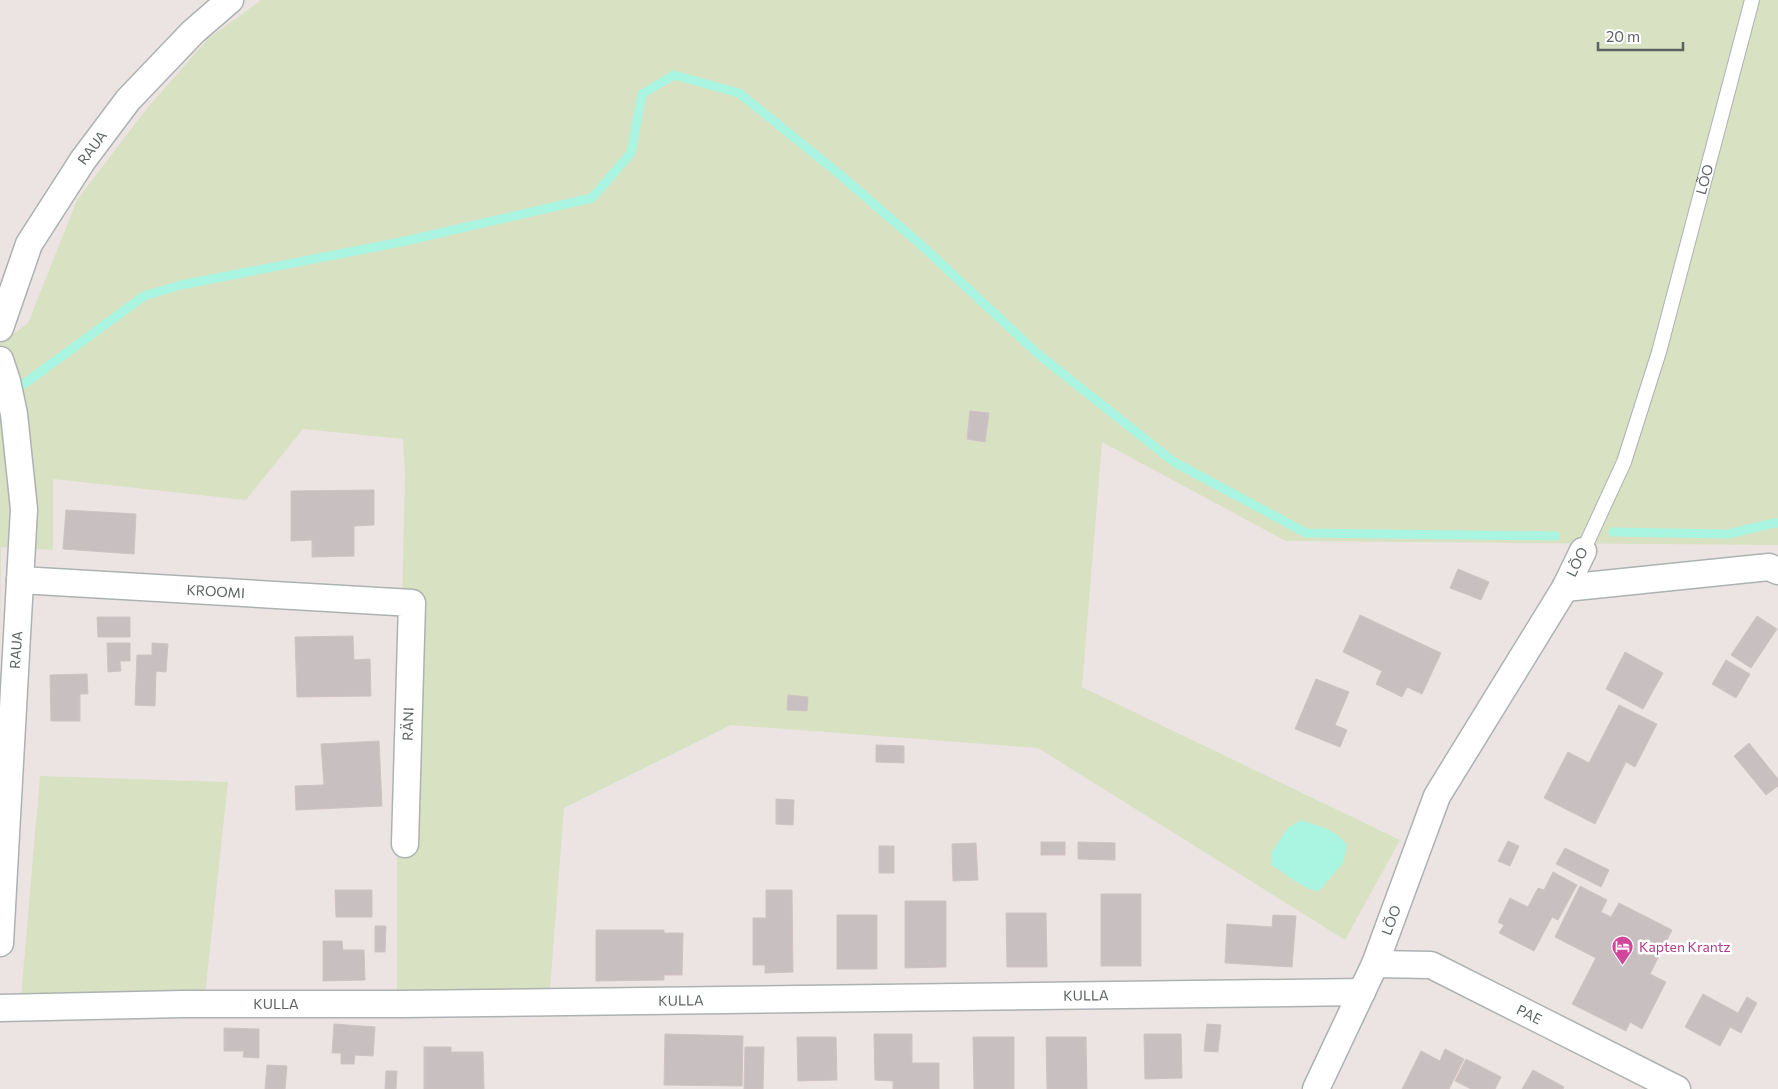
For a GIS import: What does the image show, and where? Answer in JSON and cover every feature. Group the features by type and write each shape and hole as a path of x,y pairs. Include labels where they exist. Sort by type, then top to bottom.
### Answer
{"street":[{"name":"RAUA","path":"0,328 29,244 83,160 128,100 194,32 230,0"},
{"name":"RAUA","path":"0,360 7,381 14,414 24,509 0,943"},
{"name":"LÕO","path":"1316,1089 1375,964 1437,796 1565,588 1583,550"},
{"path":"1565,588 1769,567 1778,571"},
{"name":"KROOMI","path":"20,580 412,603"},
{"name":"RÄNI","path":"404,844 412,603"},
{"name":"PAE","path":"1375,964 1431,965 1677,1089"},
{"name":"KULLA","path":"0,1008 183,1004 402,1004 1362,992"}],"lane":[{"name":"LÕO","path":"1583,550 1624,462 1659,352 1752,0"}],"shaded area":[{"path":"261,0 1778,0 1778,545 1286,541 1102,442 1082,687 1400,840 1345,940 1038,748 731,725 564,808 550,989 397,990 397,835 405,473 403,439 303,429 246,500 53,479 53,550 1,547 0,653 0,344 28,323 77,200 148,107 208,39"},
{"path":"40,776 228,782 204,1004 20,1008"},
{"path":"1301,820 1332,831 1347,845 1343,863 1319,891 1307,888 1271,865 1271,853 1288,828"}],"building":[{"path":"970,411 989,413 985,442 967,439"},
{"path":"374,490 374,525 354,526 354,556 312,557 312,540 291,541 291,491"},
{"path":"66,510 136,514 134,554 63,549"},
{"path":"1458,569 1489,582 1481,600 1450,588"},
{"path":"1360,615 1441,653 1422,694 1407,687 1402,697 1376,684 1382,671 1343,652"},
{"path":"1757,616 1777,629 1751,668 1731,655"},
{"path":"97,617 130,617 130,637 98,637"},
{"path":"353,636 354,660 370,659 371,696 297,697 295,637"},
{"path":"107,643 130,643 130,661 120,661 121,671 108,672"},
{"path":"152,643 168,644 166,672 156,671 155,706 135,705 137,655 152,655"},
{"path":"1625,652 1663,673 1643,709 1606,689"},
{"path":"1726,660 1750,674 1736,698 1712,684"},
{"path":"87,674 88,694 80,694 80,721 51,721 50,675"},
{"path":"1316,679 1349,692 1335,725 1347,730 1340,747 1295,729"},
{"path":"788,695 808,697 807,711 787,710"},
{"path":"1619,705 1657,724 1635,767 1626,762 1595,824 1544,798 1568,752 1589,763"},
{"path":"379,741 382,806 296,810 295,786 324,785 321,744"},
{"path":"1749,743 1778,779 1778,786 1766,795 1734,756"},
{"path":"876,745 904,746 904,763 876,762"},
{"path":"776,799 794,800 793,825 776,824"},
{"path":"1508,841 1519,846 1510,866 1498,861"},
{"path":"1041,842 1065,842 1065,855 1041,855"},
{"path":"1078,842 1115,843 1115,860 1078,859"},
{"path":"976,843 978,880 953,881 952,844"},
{"path":"879,846 894,846 894,873 879,873"},
{"path":"1565,848 1609,870 1601,887 1556,864"},
{"path":"1553,872 1577,885 1558,920 1552,917 1534,951 1499,933 1504,925 1498,922 1510,898 1528,907 1538,888 1544,890"},
{"name":"Kapten Krantz","path":"1580,886 1607,900 1601,912 1611,917 1619,903 1672,930 1650,974 1666,982 1642,1029 1630,1022 1626,1031 1572,1004 1596,958 1555,937"},
{"path":"335,890 372,890 372,917 336,917"},
{"path":"766,890 792,890 793,972 765,973 765,965 753,965 753,918 766,918"},
{"path":"1101,894 1141,894 1141,966 1101,966"},
{"path":"905,901 946,901 946,967 905,968"},
{"path":"1006,913 1046,913 1047,967 1007,967"},
{"path":"837,915 877,915 877,969 837,969"},
{"path":"1273,915 1296,916 1292,967 1225,963 1227,924 1272,927"},
{"path":"375,926 386,926 385,952 375,952"},
{"path":"596,930 664,930 664,933 683,933 682,975 664,975 664,980 596,981"},
{"path":"323,941 342,941 343,950 364,950 365,980 323,981"},
{"path":"1703,994 1738,1013 1747,997 1757,1003 1741,1033 1730,1027 1720,1046 1685,1027"},
{"path":"334,1024 375,1027 373,1056 355,1055 354,1064 341,1064 341,1053 332,1053"},
{"path":"1207,1024 1221,1025 1218,1052 1204,1051"},
{"path":"224,1028 259,1029 259,1058 243,1057 244,1051 224,1051"},
{"path":"665,1034 743,1036 742,1086 664,1085"},
{"path":"874,1034 912,1034 912,1063 939,1063 939,1089 893,1089 893,1081 875,1080"},
{"path":"1144,1034 1181,1034 1182,1078 1145,1079"},
{"path":"797,1037 836,1037 837,1080 798,1081"},
{"path":"973,1037 1014,1037 1014,1089 974,1089"},
{"path":"1046,1037 1086,1037 1087,1089 1047,1089"},
{"path":"424,1047 451,1047 451,1052 483,1052 484,1089 424,1089"},
{"path":"745,1047 764,1047 763,1089 744,1089"},
{"path":"1445,1049 1464,1059 1449,1089 1402,1089 1421,1051 1440,1061"},
{"path":"1466,1059 1501,1077 1495,1089 1471,1089 1455,1081"},
{"path":"267,1065 287,1066 285,1089 265,1089"},
{"path":"1533,1070 1564,1087 1563,1089 1522,1089"},
{"path":"386,1071 397,1071 396,1089 385,1089"}],"waterway":[{"path":"24,384 144,296 181,285 401,242 592,198 631,153 642,94 674,75 739,93 838,173 919,243 1038,354 1174,462 1306,533 1556,536"},
{"path":"1613,532 1728,534 1778,523"}],"place":[{"name":"Kapten Krantz","path":"1623,966"}]}
